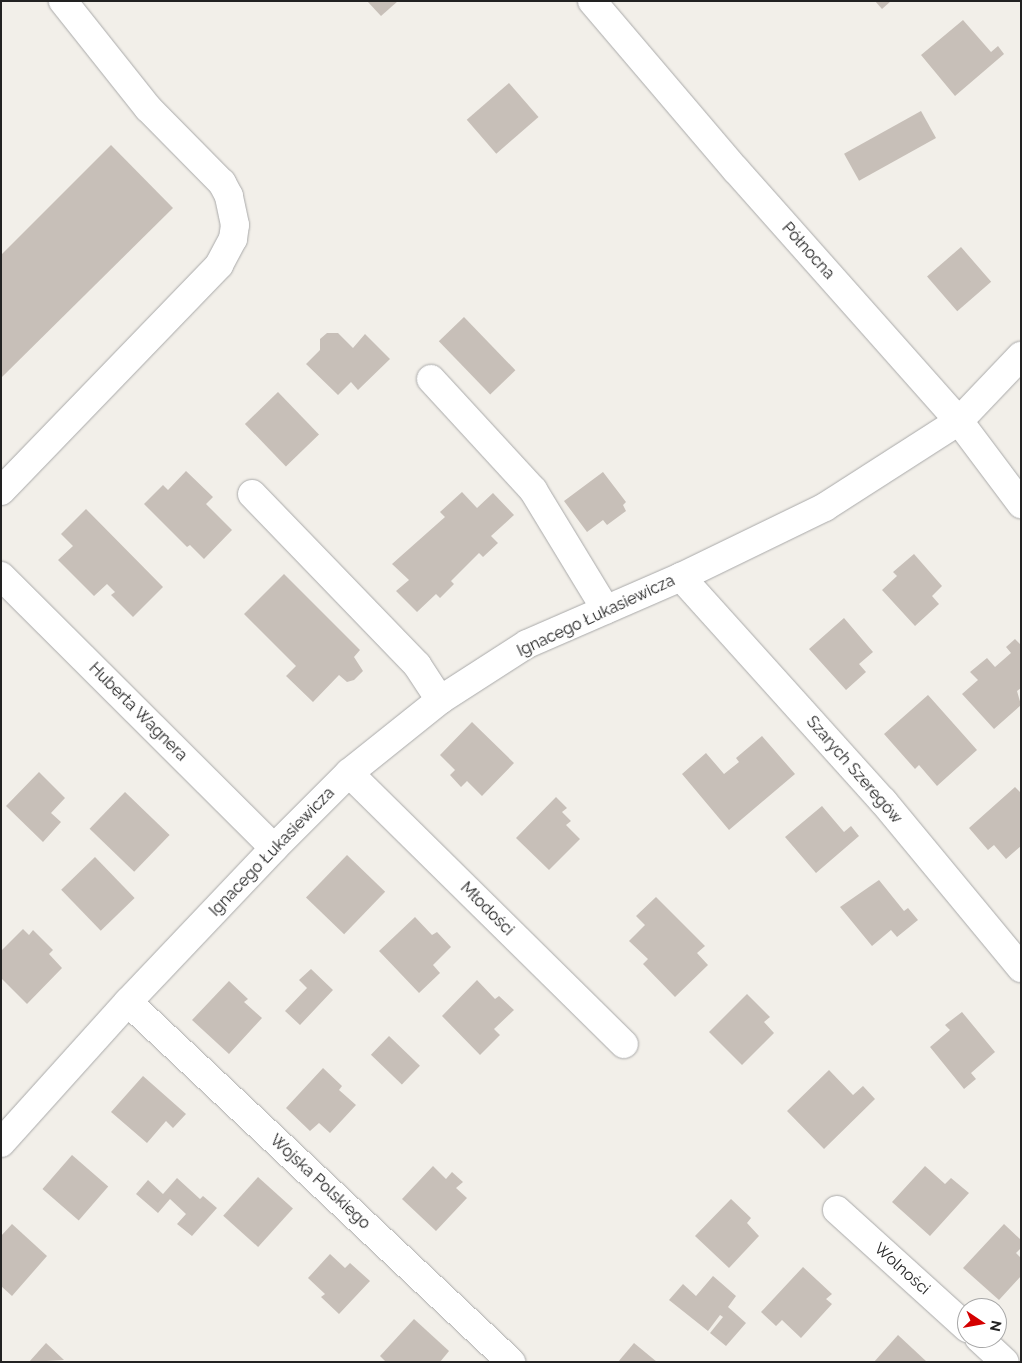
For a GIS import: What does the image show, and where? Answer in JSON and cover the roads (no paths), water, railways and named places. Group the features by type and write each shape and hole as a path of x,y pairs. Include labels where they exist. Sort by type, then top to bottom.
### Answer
{"street":[{"path":"1,491 218,265 233,239 233,209 222,183 148,108 63,1"},
{"name":"Północna","path":"592,1 742,177 959,421 1021,504"},
{"name":"Ignacego Łukasiewicza","path":"1,1143 128,1002 274,848 350,773 440,700 527,644 681,577 825,507 959,421 1021,356"},
{"path":"431,379 533,490 606,610"},
{"path":"252,494 417,665 440,700"},
{"name":"Huberta Wagnera","path":"1,576 274,848"},
{"name":"Szarych Szeregów","path":"681,577 883,801 1021,968"},
{"name":"Młodości","path":"350,773 624,1044"},
{"name":"Wojska Polskiego","path":"128,1002 511,1362"},
{"name":"Wolności","path":"837,1210 957,1319"},
{"path":"990,1348 1005,1362"}]}
